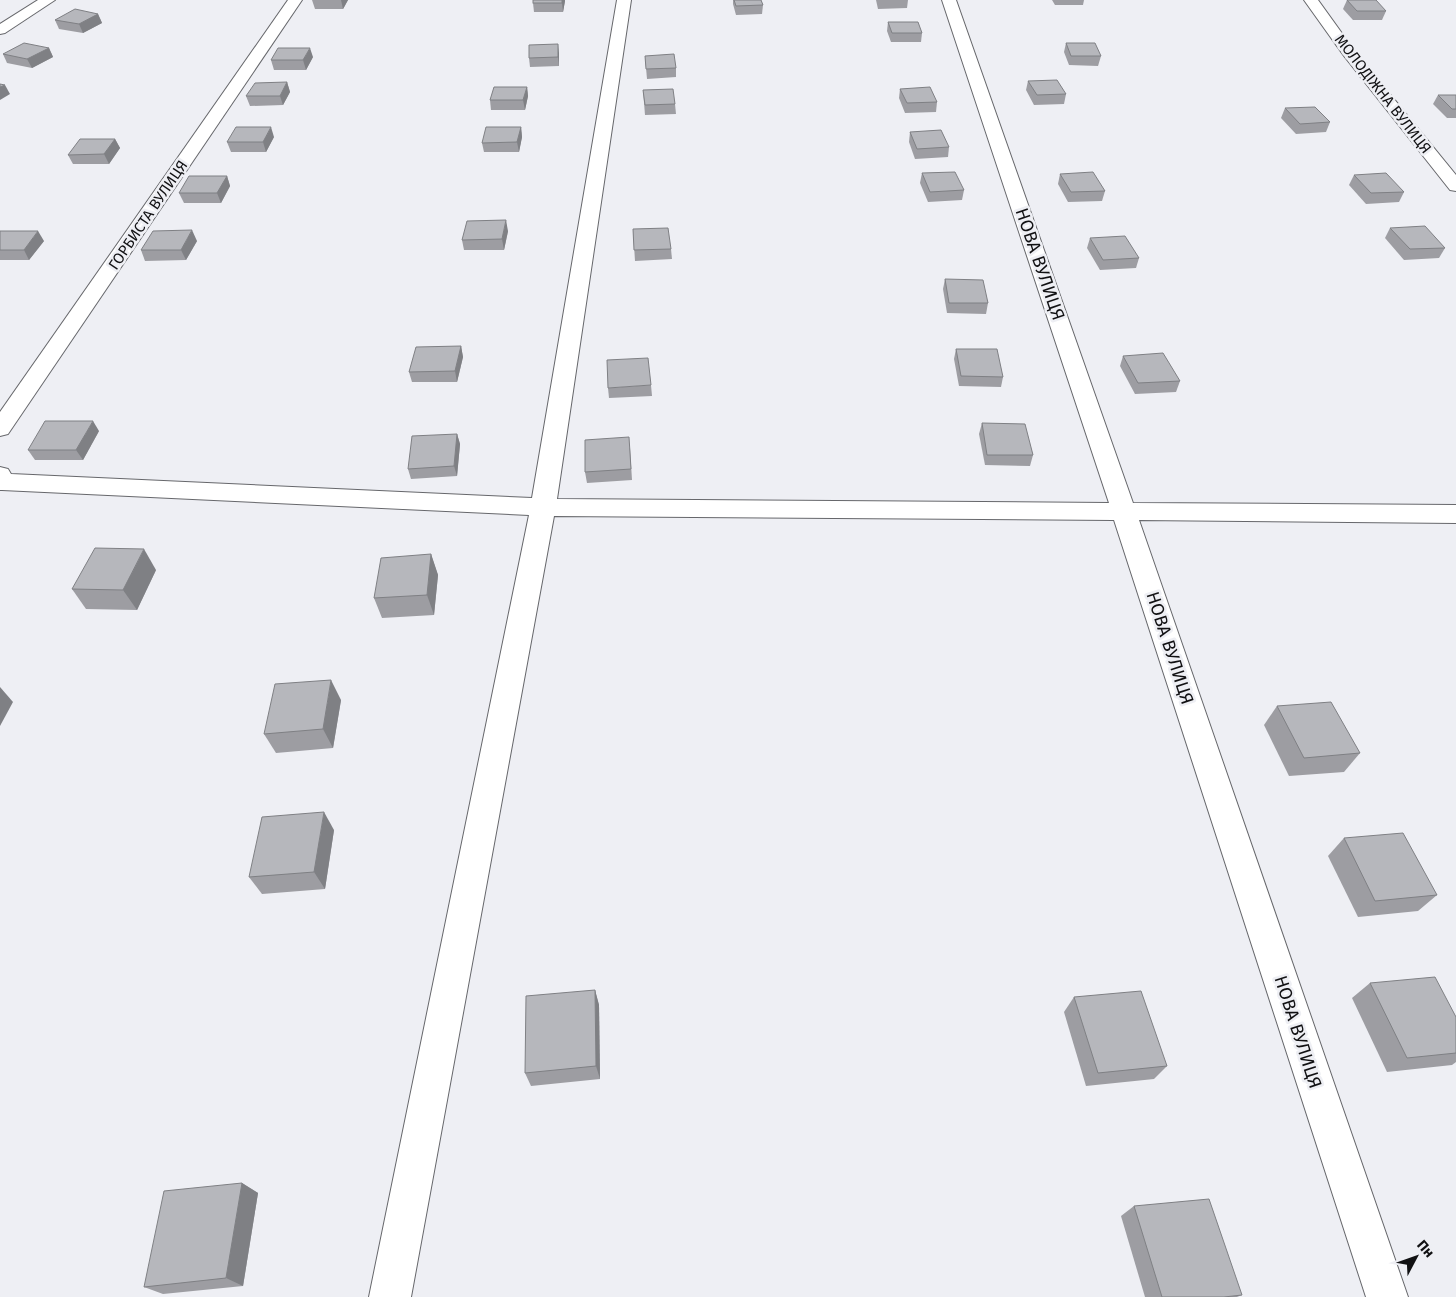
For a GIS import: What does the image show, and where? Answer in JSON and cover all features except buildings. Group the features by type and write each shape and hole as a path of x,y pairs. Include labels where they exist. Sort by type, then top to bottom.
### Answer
{"street":[{"path":"0,30 48,0"},
{"name":"ГОРБИСТА ВУЛИЦЯ","path":"0,430 295,0"},
{"path":"390,1297 543,507 624,0"},
{"name":"НОВА ВУЛИЦЯ","path":"949,0 1124,512 1387,1297"},
{"name":"МОЛОДІЖНА ВУЛИЦЯ","path":"1311,0 1349,53 1456,186"},
{"path":"0,475 2,482 543,507 1456,514"}]}
